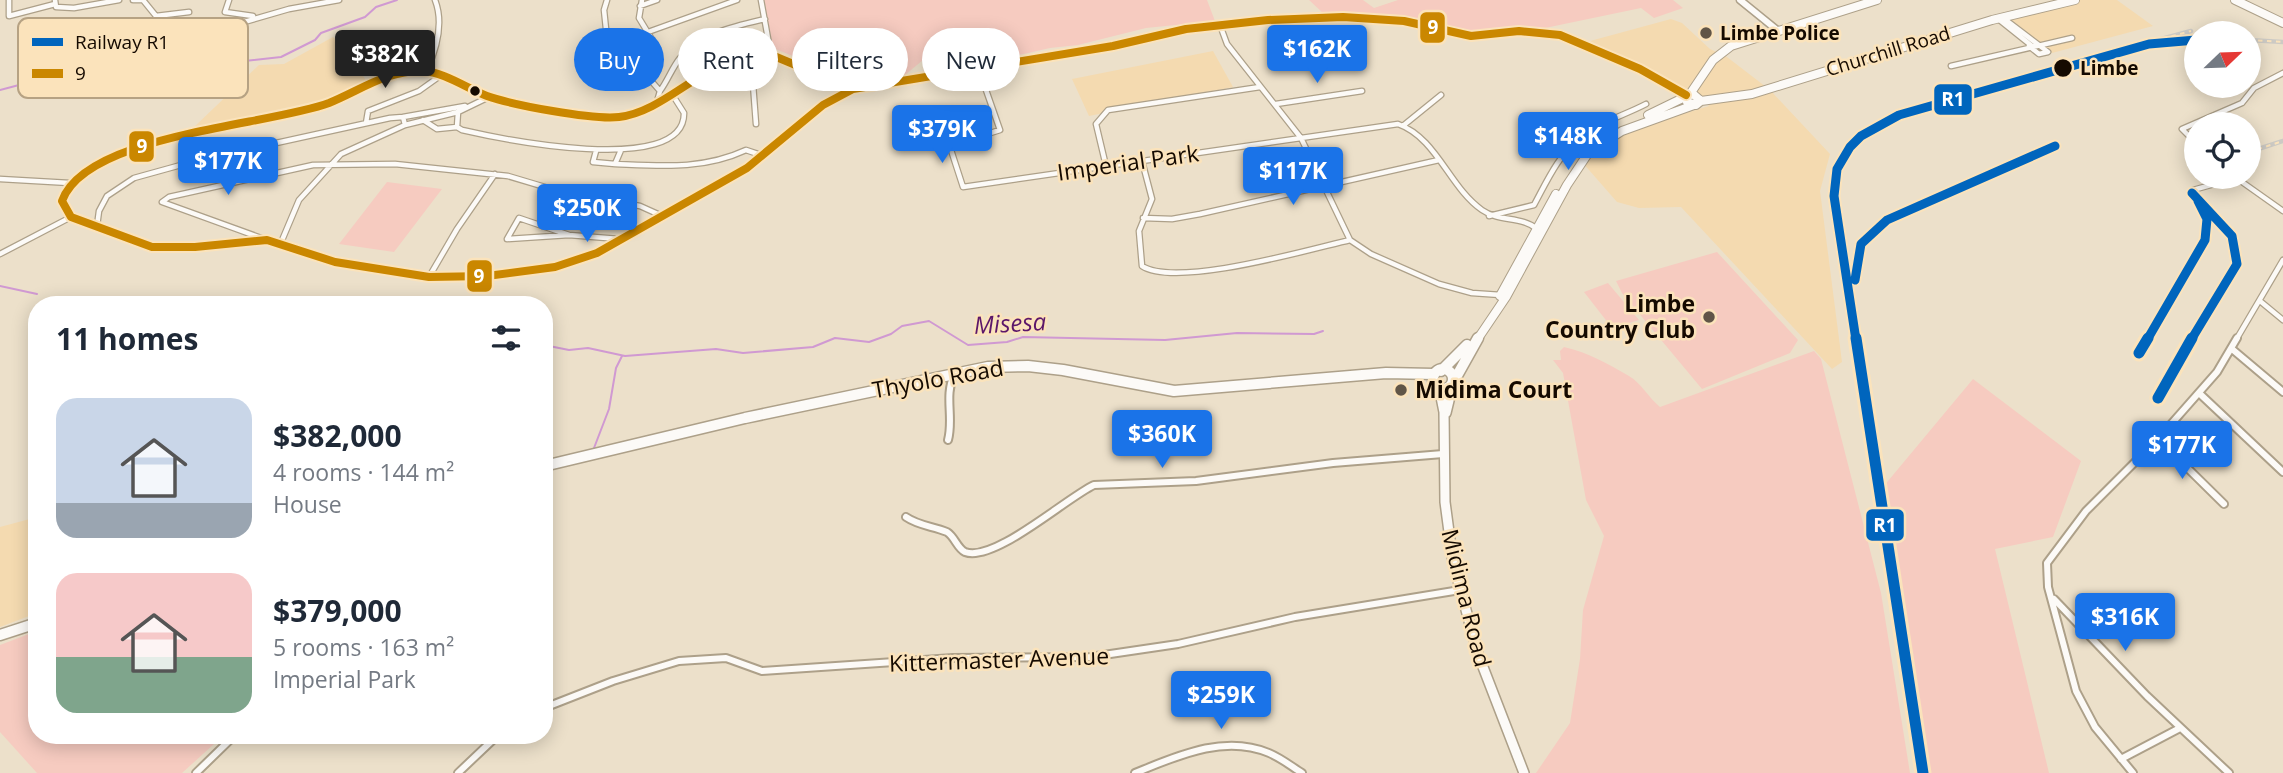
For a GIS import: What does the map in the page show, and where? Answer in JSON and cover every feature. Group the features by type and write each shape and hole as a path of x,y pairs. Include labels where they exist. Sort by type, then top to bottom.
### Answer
{"highway":[{"path":"1699,103 1687,102 1687,95 1722,52 1746,40 1877,0"},
{"name":"Churchill Road","path":"1539,231 1589,152 1622,131 1699,103 1752,94 2000,18 2075,0"},
{"path":"2235,0 2283,23"},
{"name":"Churchill Road","path":"1454,383 1469,352 1504,296 1577,160 1585,150 1610,134 1687,95"},
{"name":"Churchill Road","path":"1437,372 1465,349 1504,296"},
{"name":"Thyolo Road","path":"553,464 956,372 997,366 1037,367 1174,391 1380,374 1437,372"},
{"path":"1437,372 1452,375 1454,383 1446,388 1438,386 1433,381 1437,372"},
{"name":"Thyolo Road","path":"1380,374 1421,380 1438,386"},
{"path":"0,635 28,625"}],"main road":[{"path":"1740,0 1777,30"},
{"name":"Midima Road","path":"1454,383 1445,415 1443,454 1446,513 1460,590 1477,657 1524,773"},
{"name":"Midima Road","path":"1438,386 1445,415"}],"street":[{"path":"9,0 9,16 55,2 56,7 74,8 119,0"},
{"path":"133,0 143,0 156,16 189,12"},
{"path":"229,0 226,12 256,17"},
{"path":"248,20 291,8 339,0"},
{"path":"427,70 438,46 440,18 435,0"},
{"path":"605,28 603,14 607,0"},
{"path":"645,28 639,19 641,3 657,0"},
{"path":"659,28 737,0"},
{"path":"761,0 766,28"},
{"path":"291,8 292,1"},
{"path":"1020,63 1220,25 1343,17 1404,21 1471,36 1535,31 1560,35 1596,49 1687,95"},
{"path":"2000,18 2048,52 2039,54 2019,32"},
{"path":"656,104 678,60 692,45 720,32 765,19"},
{"path":"1220,25 1227,44 1301,138 1350,240 1371,254 1438,284 1472,293 1504,296"},
{"path":"1951,66 2072,38"},
{"path":"267,240 195,247 152,247 71,217 62,201 70,183 97,164 144,146 328,103 376,79 405,71 427,70 489,97 576,114 609,117 633,114 678,90"},
{"path":"2220,112 2242,103 2254,88 2273,76 2283,74"},
{"path":"366,123 368,111 419,91 440,76"},
{"path":"1106,166 1096,124 1108,110 1260,87"},
{"path":"754,91 757,124"},
{"path":"660,215 640,206 565,193 495,174 395,164 313,165 168,197 162,202 280,246 335,262 429,277 487,276 555,267 584,259 727,180 764,156 823,105 849,91"},
{"name":"Imperial Park","path":"986,91 1000,130 952,145 951,150 963,187 1404,125"},
{"path":"1276,104 1362,91"},
{"path":"423,120 437,129 457,127 516,141 596,151 621,150 655,143 675,133 683,123 685,115 679,101 672,94"},
{"path":"1441,94 1404,125 1418,135 1478,207 1489,216 1506,221 1528,222 1539,231"},
{"path":"280,246 297,204 329,165 356,146 405,125 458,112 489,97"},
{"path":"97,226 99,211 107,197 136,177 366,123 474,104"},
{"path":"1489,216 1534,205 1574,143 1595,128 1646,104"},
{"path":"457,127 458,112"},
{"path":"402,117 405,125"},
{"path":"615,164 621,150"},
{"path":"596,151 593,162 698,167 718,163 746,150 764,156"},
{"path":"1143,218 1172,219 1324,188 1439,160"},
{"path":"1142,162 1152,199 1139,231 1141,264 1146,270 1160,274 1221,270 1350,240"},
{"path":"429,277 457,229 495,174"},
{"path":"0,179 70,183"},
{"path":"2253,189 2283,211"},
{"path":"0,254 71,217"},
{"path":"569,235 519,218 507,239 569,235 619,239"},
{"path":"2133,773 2095,727 2076,691 2045,573 2052,554 2086,511 2158,439 2199,393 2232,349 2283,260"},
{"path":"2260,301 2283,320"},
{"path":"2232,349 2283,392"},
{"path":"948,440 948,387 956,372"},
{"path":"2199,393 2283,472"},
{"path":"2158,439 2224,504"},
{"path":"906,517 917,526 945,531 952,536 961,551 975,554 1024,534 1079,492 1094,485 1196,481 1333,463 1443,454"},
{"name":"Kittermaster Avenue","path":"553,704 613,681 679,661 726,658 762,671 953,658 1090,657 1178,645 1307,615 1460,590"},
{"path":"2051,597 2180,728 2230,773"},
{"path":"2121,759 2180,728"},
{"path":"196,773 226,744"},
{"path":"458,773 489,744"},
{"path":"1135,773 1207,747 1235,745 1271,754 1302,773"}],"shaded area":[{"path":"763,0 1207,0 1215,21 1146,28 1078,45 1020,55 1020,28 922,28 922,61 908,72 908,28 792,28 792,56 778,50 778,28 769,28"},
{"path":"1309,0 1363,0 1374,8 1398,0 1673,0 1683,8 1654,18 1641,8 1545,28 1466,32 1406,19 1324,14"},
{"path":"2078,0 2117,0 2153,26 2052,53 2008,20"},
{"path":"1671,19 1682,23 1710,49 1727,57 1770,90 1830,154 1820,191 1842,362 1832,369 1681,207 1639,208 1617,202 1582,162 1616,138 1646,125 1709,106 1702,96 1590,41"},
{"path":"333,37 344,46 367,82 326,99 192,129 224,98 248,98 248,76 259,65 284,64"},
{"path":"1213,51 1233,87 1089,116 1072,79"},
{"path":"387,182 442,189 394,252 339,244"},
{"name":"Limbe Country Club","path":"1717,252 1798,340 1790,353 1702,389 1622,293 1616,281"},
{"path":"1608,283 1639,320 1612,328 1584,292"},
{"path":"1564,347 1590,355 1629,376 1660,407 1814,351 1821,359 1881,593 1910,773 1536,773 1570,723 1580,659 1583,610 1604,536 1586,500 1563,373 1553,360 1561,360 1560,351"},
{"path":"1973,379 2081,461 2053,537 1995,549 2049,773 1926,773 1883,487"},
{"path":"28,519 28,616 0,627 0,527"},
{"path":"28,634 28,744 214,744 182,773 37,773 0,732 0,645"}],"waterway":[{"path":"248,61 281,57 315,40 321,33 365,17 376,7 397,0"},
{"path":"0,90 18,85"},
{"path":"0,286 37,294"},
{"name":"Misesa","path":"553,347 569,350 588,348 625,356 716,349 743,353 813,347 835,338 869,342 891,334 902,326 929,321 968,345 1007,342 1023,337 1165,340 1237,333 1314,334 1323,331"},
{"path":"594,448 609,409 616,368 622,356"}],"railway":[{"path":"2128,48 2184,33"},
{"path":"2261,41 2283,42"},
{"path":"1923,773 1834,184 1842,164 1853,148 1880,125 1914,110 1952,99"},
{"path":"2261,148 2283,141"},
{"path":"1855,281 1861,244 1887,220 2055,146"},
{"path":"2158,398 2237,264 2232,236 2192,193"},
{"path":"2139,353 2205,240 2207,219 2200,205"}],"rail line":[{"name":"R1","path":"1923,773 1834,196 1837,169 1850,147 1861,136 1899,115 2149,44 2184,41"},
{"name":"R1","path":"1855,280 1861,244 1887,220 2055,146"},
{"name":"R1","path":"2158,398 2237,264 2232,236 2192,193"},
{"name":"R1","path":"2139,353 2205,240 2207,219 2198,201"}],"transit line":[{"name":"9","path":"908,81 1113,46 1186,29 1268,20 1343,17 1404,21 1471,36 1519,31 1560,35 1640,69 1686,95"},
{"name":"9","path":"792,64 774,56 759,56 711,70 651,107 619,117 576,114 489,97 428,71 409,71 372,81 328,103 127,152 85,171 66,190 62,201 71,217 152,247 195,247 267,240 335,262 429,277 487,276 555,267 597,253 747,168 823,105 849,91"}],"place":[{"name":"Limbe Police","path":"1706,33"},
{"name":"Limbe","path":"2063,68"},
{"name":"Limbe Country Club","path":"1709,317"},
{"name":"Midima Court","path":"1401,390"}]}
